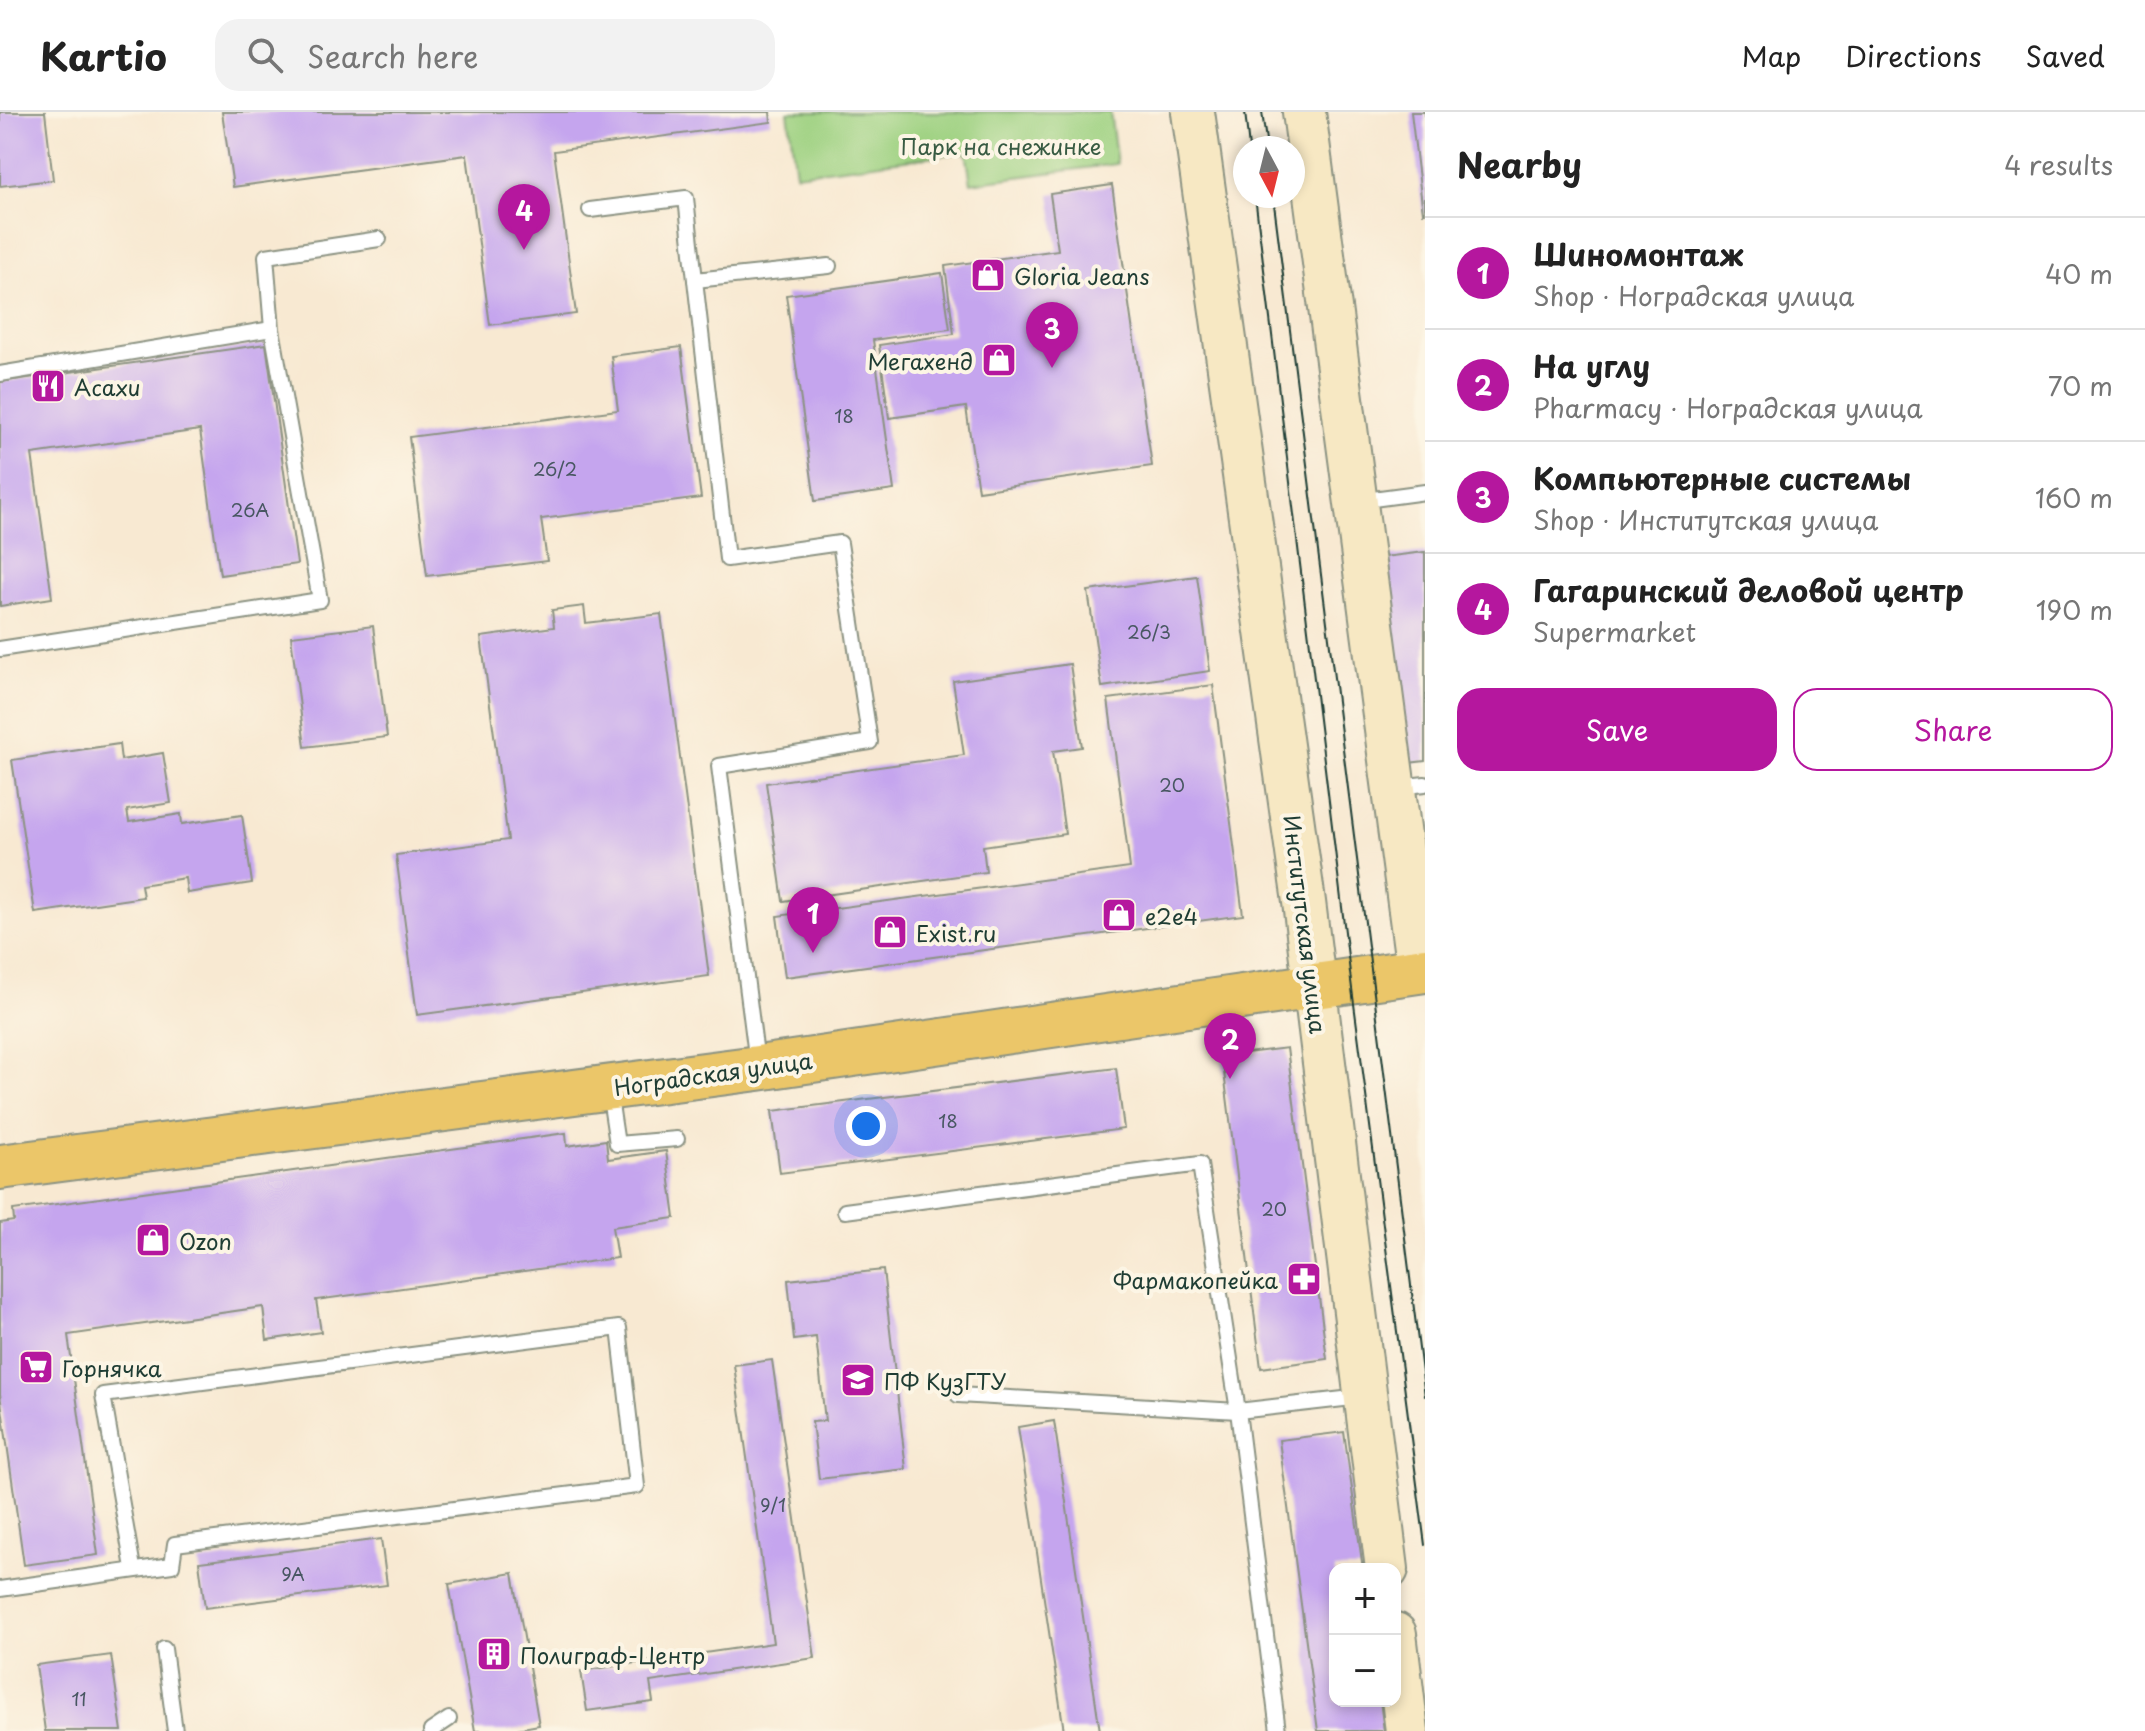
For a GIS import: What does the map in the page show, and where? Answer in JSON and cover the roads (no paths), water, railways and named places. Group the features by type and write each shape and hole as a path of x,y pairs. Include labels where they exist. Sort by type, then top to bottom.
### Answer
{"main road":[{"name":"Институтская улица","path":"1193,112 1304,902 1386,1563"},
{"path":"1304,112 1356,501 1409,786 1421,971"},
{"name":"Ноградская улица","path":"0,1167 758,1068 1421,971"},
{"path":"1395,1635 1407,1731"}],"lane":[{"path":"590,210 686,198 727,559 840,543 870,742 719,766 758,1068"},
{"path":"0,649 320,600 272,329 266,256 379,239"},
{"path":"695,280 829,266"},
{"path":"0,374 272,329"},
{"path":"1356,501 1425,492"},
{"path":"608,1087 617,1144 677,1139"},
{"path":"845,1211 1200,1164 1238,1411 1278,1731"},
{"path":"0,1589 133,1568 172,1565 175,1544 637,1486 619,1328 103,1395 133,1568"},
{"path":"958,1395 1238,1411 1366,1396"},
{"path":"164,1649 175,1731"},
{"path":"431,1731 449,1719"}],"tram line":[{"path":"1245,112 1248,136"},
{"path":"1262,112 1265,136"},
{"path":"1256,208 1351,981 1425,1545"},
{"path":"1275,208 1425,1396"}],"place":[{"name":"Гагаринский деловой центр","path":"524,250"},
{"name":"Gloria Jeans","path":"988,275"},
{"name":"Мегахенд","path":"999,360"},
{"name":"Компьютерные системы","path":"1052,368"},
{"name":"Асахи","path":"48,386"},
{"name":"e2e4","path":"1119,915"},
{"name":"Exist.ru","path":"890,932"},
{"name":"Шиномонтаж","path":"813,953"},
{"name":"На углу","path":"1230,1079"},
{"name":"Ozon","path":"153,1240"},
{"name":"Фармакопейка","path":"1304,1279"},
{"name":"Горнячка","path":"36,1367"},
{"name":"ПФ КузГТУ","path":"858,1380"},
{"name":"Полиграф-Центр","path":"494,1654"}],"park label":[{"name":"Парк на снежинке","path":"1001,145"}]}
